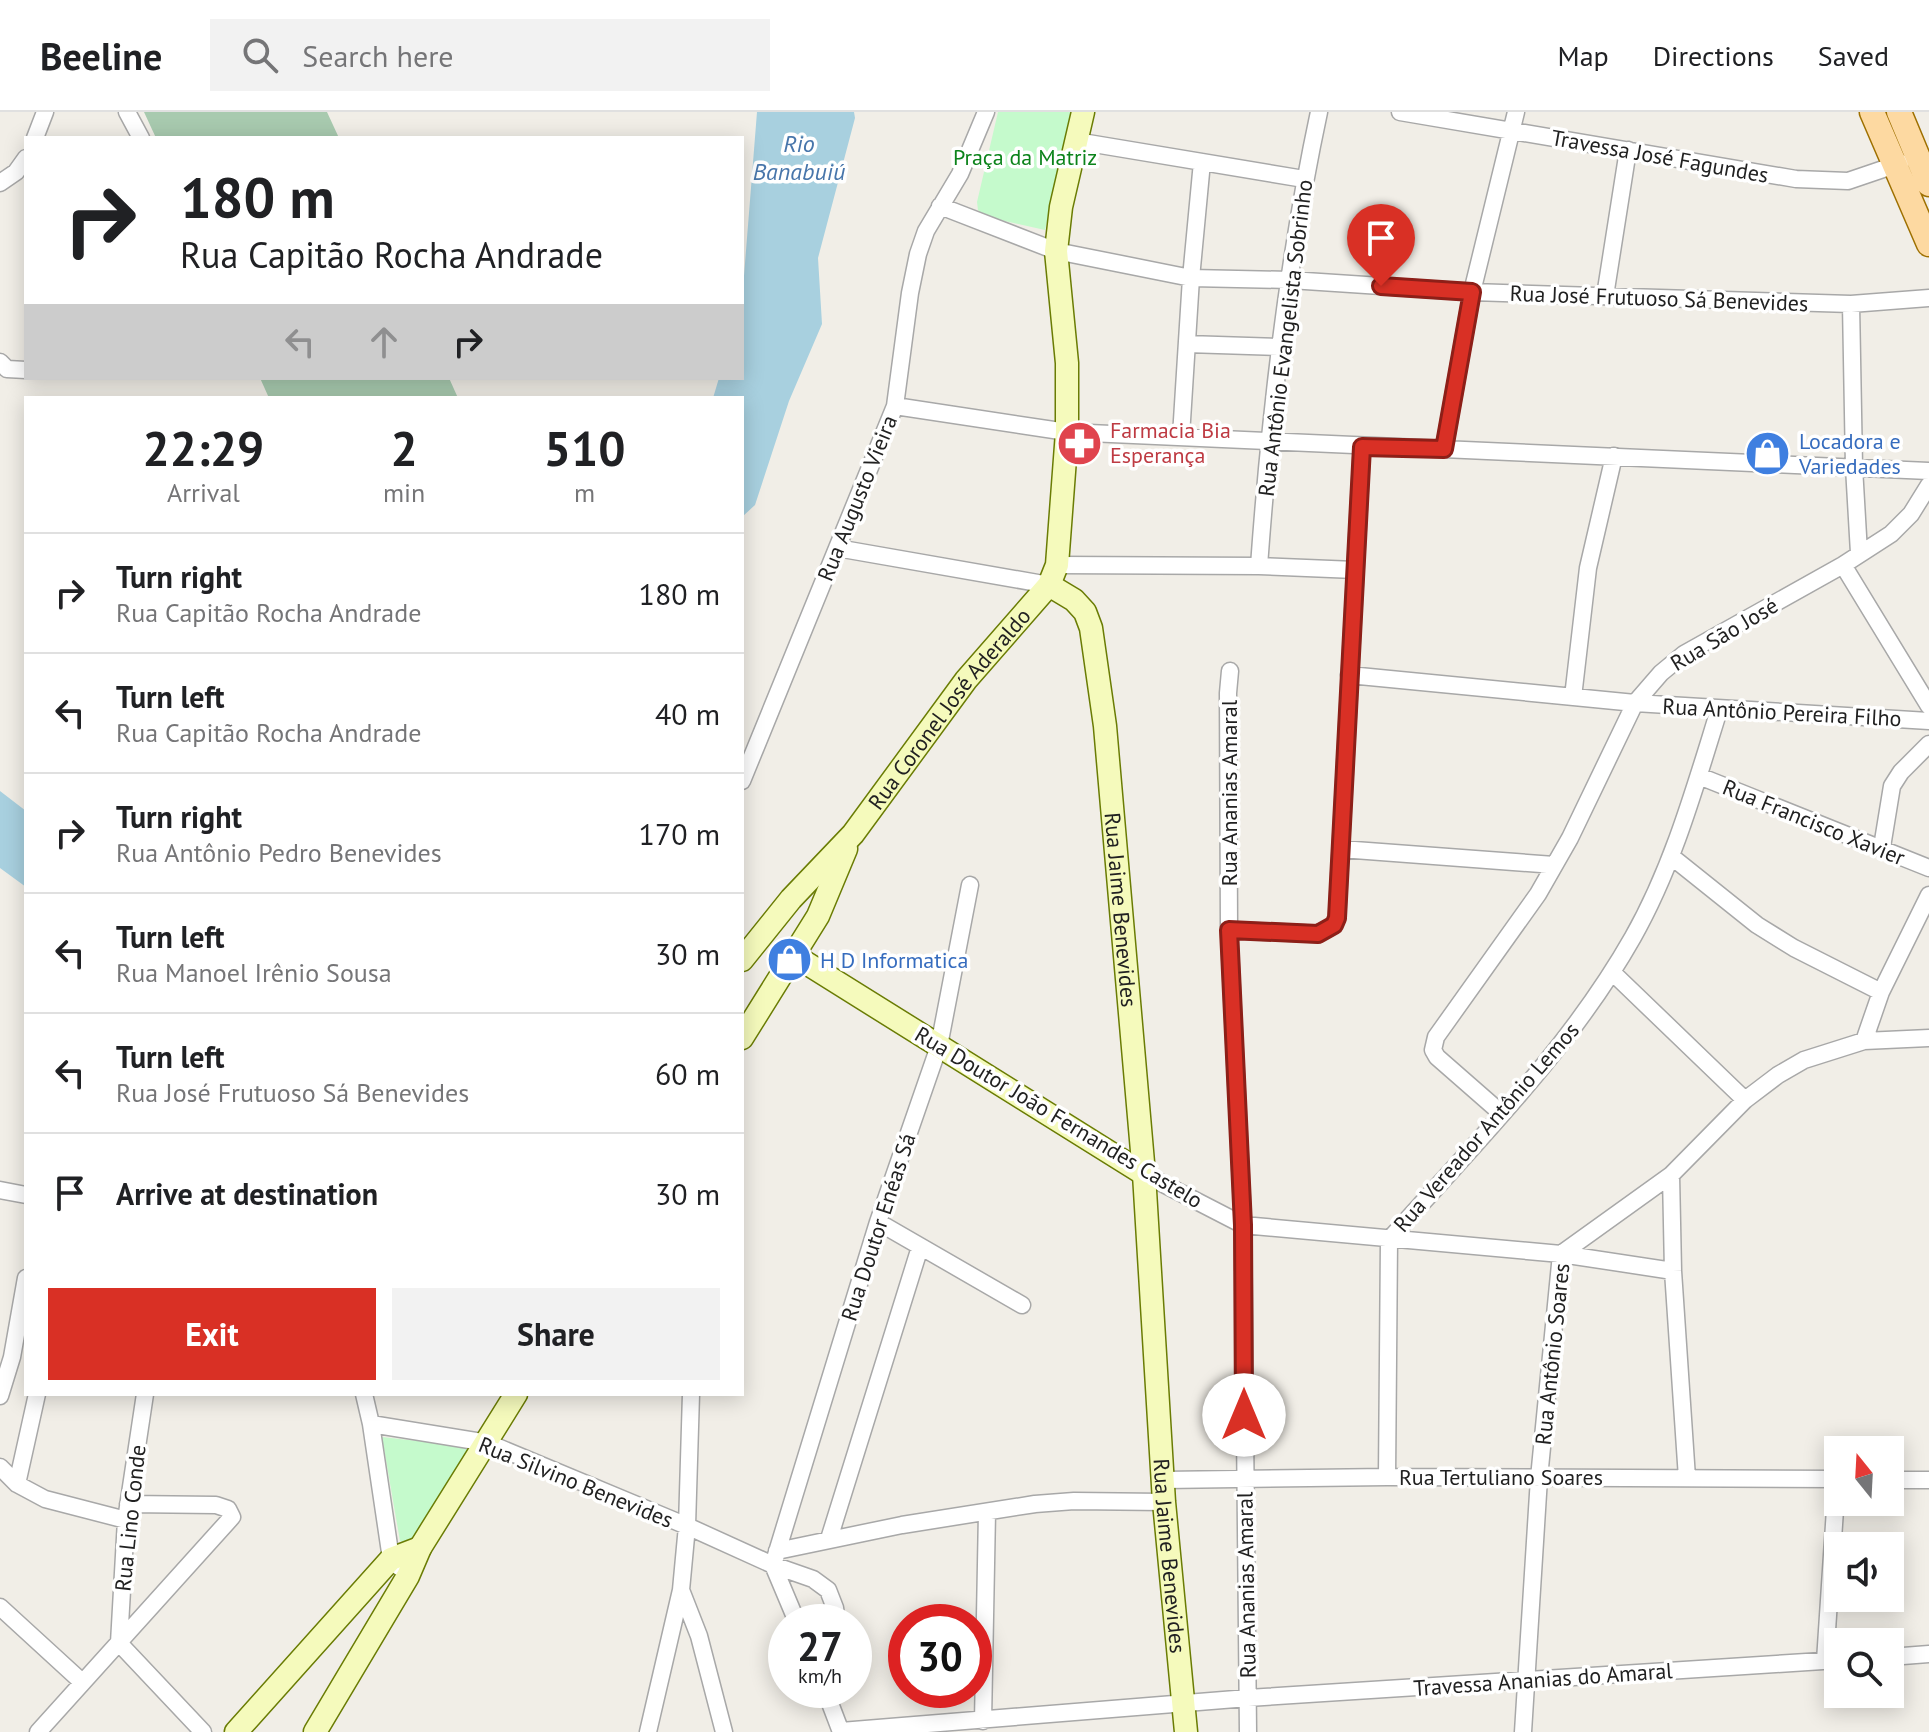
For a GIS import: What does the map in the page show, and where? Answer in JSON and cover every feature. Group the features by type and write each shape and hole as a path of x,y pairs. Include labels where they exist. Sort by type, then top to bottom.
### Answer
{"main road":[{"path":"1053,575 1067,432 1067,363 1056,251 1061,207 1083,112"},
{"path":"1872,112 1906,160 1929,184"},
{"path":"1899,112 1906,160 1929,244"},
{"name":"Rua Coronel José Aderaldo","path":"744,958 791,899 853,834 966,680 1053,575"},
{"name":"Rua Jaime Benevides","path":"1053,575 1085,612 1091,628 1105,726 1144,1174 1164,1491 1186,1732"},
{"name":"Rua Coronel José Aderaldo","path":"744,1035 818,916 853,834"},
{"name":"Rua Doutor João Fernandes Castelo","path":"795,956 1144,1174"},
{"path":"320,1730 408,1576 420,1548 515,1396"},
{"path":"236,1732 391,1559 420,1548"}],"street":[{"path":"36,136 45,112"},
{"path":"127,112 140,136"},
{"name":"Rua Augusto Vieira","path":"744,776 895,406 918,254 926,231 960,174 986,112"},
{"name":"Rua Antônio Evangelista Sobrinho","path":"1259,566 1268,442 1304,179 1319,112"},
{"name":"Travessa José Fagundes","path":"1400,112 1796,179 1848,181 1906,160"},
{"path":"1444,449 1472,292 1516,112"},
{"path":"1076,141 1304,179"},
{"path":"1605,296 1628,150"},
{"path":"0,183 16,172 24,161"},
{"path":"1181,436 1202,162"},
{"name":"Rua José Frutuoso Sá Benevides","path":"940,206 1056,251 1191,278 1290,280 1472,292 1851,304 1929,298"},
{"path":"1851,304 1859,553"},
{"path":"1187,344 1281,347"},
{"path":"0,362 7,369 24,370"},
{"path":"895,406 1067,432 1929,471"},
{"path":"1229,930 1318,934 1327,931 1337,918 1362,447"},
{"path":"1573,697 1588,568 1614,456"},
{"name":"Rua São José","path":"1501,1113 1437,1057 1433,1050 1436,1037 1538,894 1635,703 1661,673 1684,654 1843,565 1902,524 1929,485"},
{"path":"837,548 1053,575 1259,566 1355,570"},
{"path":"1843,565 1929,706"},
{"name":"Rua Ananias Amaral","path":"1230,671 1229,930 1243,1225 1248,1732"},
{"path":"1349,675 1635,703"},
{"name":"Rua Antônio Pereira Filho","path":"1635,703 1929,721"},
{"name":"Rua Vereador Antônio Lemos","path":"1389,1240 1564,1041 1612,972 1672,857 1719,710"},
{"path":"1882,847 1892,786 1901,772 1929,744"},
{"name":"Rua Francisco Xavier","path":"1699,776 1929,868"},
{"path":"1341,849 1554,865"},
{"path":"1672,857 1757,925 1794,948 1881,992"},
{"name":"Rua Doutor Enéas Sá","path":"775,1558 878,1222 939,1046 970,885"},
{"path":"1864,1041 1881,992 1929,895"},
{"path":"1612,972 1745,1100"},
{"name":"Rua Antônio Soares","path":"1523,1732 1539,1478 1561,1254 1671,1175 1745,1100 1778,1075 1804,1060 1864,1041 1929,1038"},
{"name":"Rua Doutor João Fernandes Castelo","path":"1144,1174 1243,1225 1561,1254 1673,1271"},
{"path":"1671,1175 1673,1271 1687,1478"},
{"path":"0,1190 24,1195"},
{"path":"878,1222 1022,1305"},
{"path":"1387,1477 1389,1240"},
{"path":"829,1539 920,1247"},
{"path":"0,1396 12,1357 24,1289"},
{"path":"17,1484 37,1396"},
{"name":"Rua Lino Conde","path":"119,1643 127,1512 145,1396"},
{"path":"364,1396 391,1559 408,1576"},
{"path":"648,1732 681,1590 687,1526 691,1396"},
{"name":"Rua Silvino Benevides","path":"371,1424 488,1443 687,1526 775,1558 828,1590 833,1604"},
{"path":"0,1467 17,1484 45,1499 127,1512 216,1505 228,1509 230,1521 38,1732"},
{"name":"Rua Tertuliano Soares","path":"1164,1491 1244,1478 1824,1479"},
{"path":"1904,1480 1929,1480"},
{"path":"791,1604 775,1558 829,1539 987,1512 1164,1491"},
{"path":"983,1721 987,1512"},
{"path":"1833,1628 1837,1516"},
{"path":"681,1590 699,1636 724,1732"},
{"path":"0,1607 82,1682"},
{"path":"119,1643 203,1732"},
{"path":"1904,1656 1929,1654"},
{"name":"Travessa Ananias do Amaral","path":"841,1732 983,1721 1008,1726 1248,1698 1824,1661"},
{"path":"832,1708 841,1732"},
{"path":"834,1713 835,1708"}],"green space":[{"path":"144,112 327,112 338,136 155,136"},
{"name":"Praça da Matriz","path":"998,112 1073,112 1045,230 983,216 978,210 977,202"},
{"path":"261,380 450,380 457,396 268,396"},
{"path":"382,1437 471,1447 411,1544 400,1541"}],"water":[{"name":"Rio Banabuiú","path":"757,112 854,112 855,118 818,258 822,324 789,401 755,505 744,515 744,396 714,396 718,380 744,380 744,276"},
{"path":"0,791 24,809 24,886 0,868"}],"place":[{"name":"Farmacia Bia Esperança","path":"1079,443"},
{"name":"Locadora e Variedades","path":"1768,454"},
{"name":"H D Informatica","path":"789,960"}],"route":[{"path":"1244,1415 1243,1225 1229,930 1318,934 1327,931 1337,918 1362,447 1444,449 1472,292 1381,286"}]}
